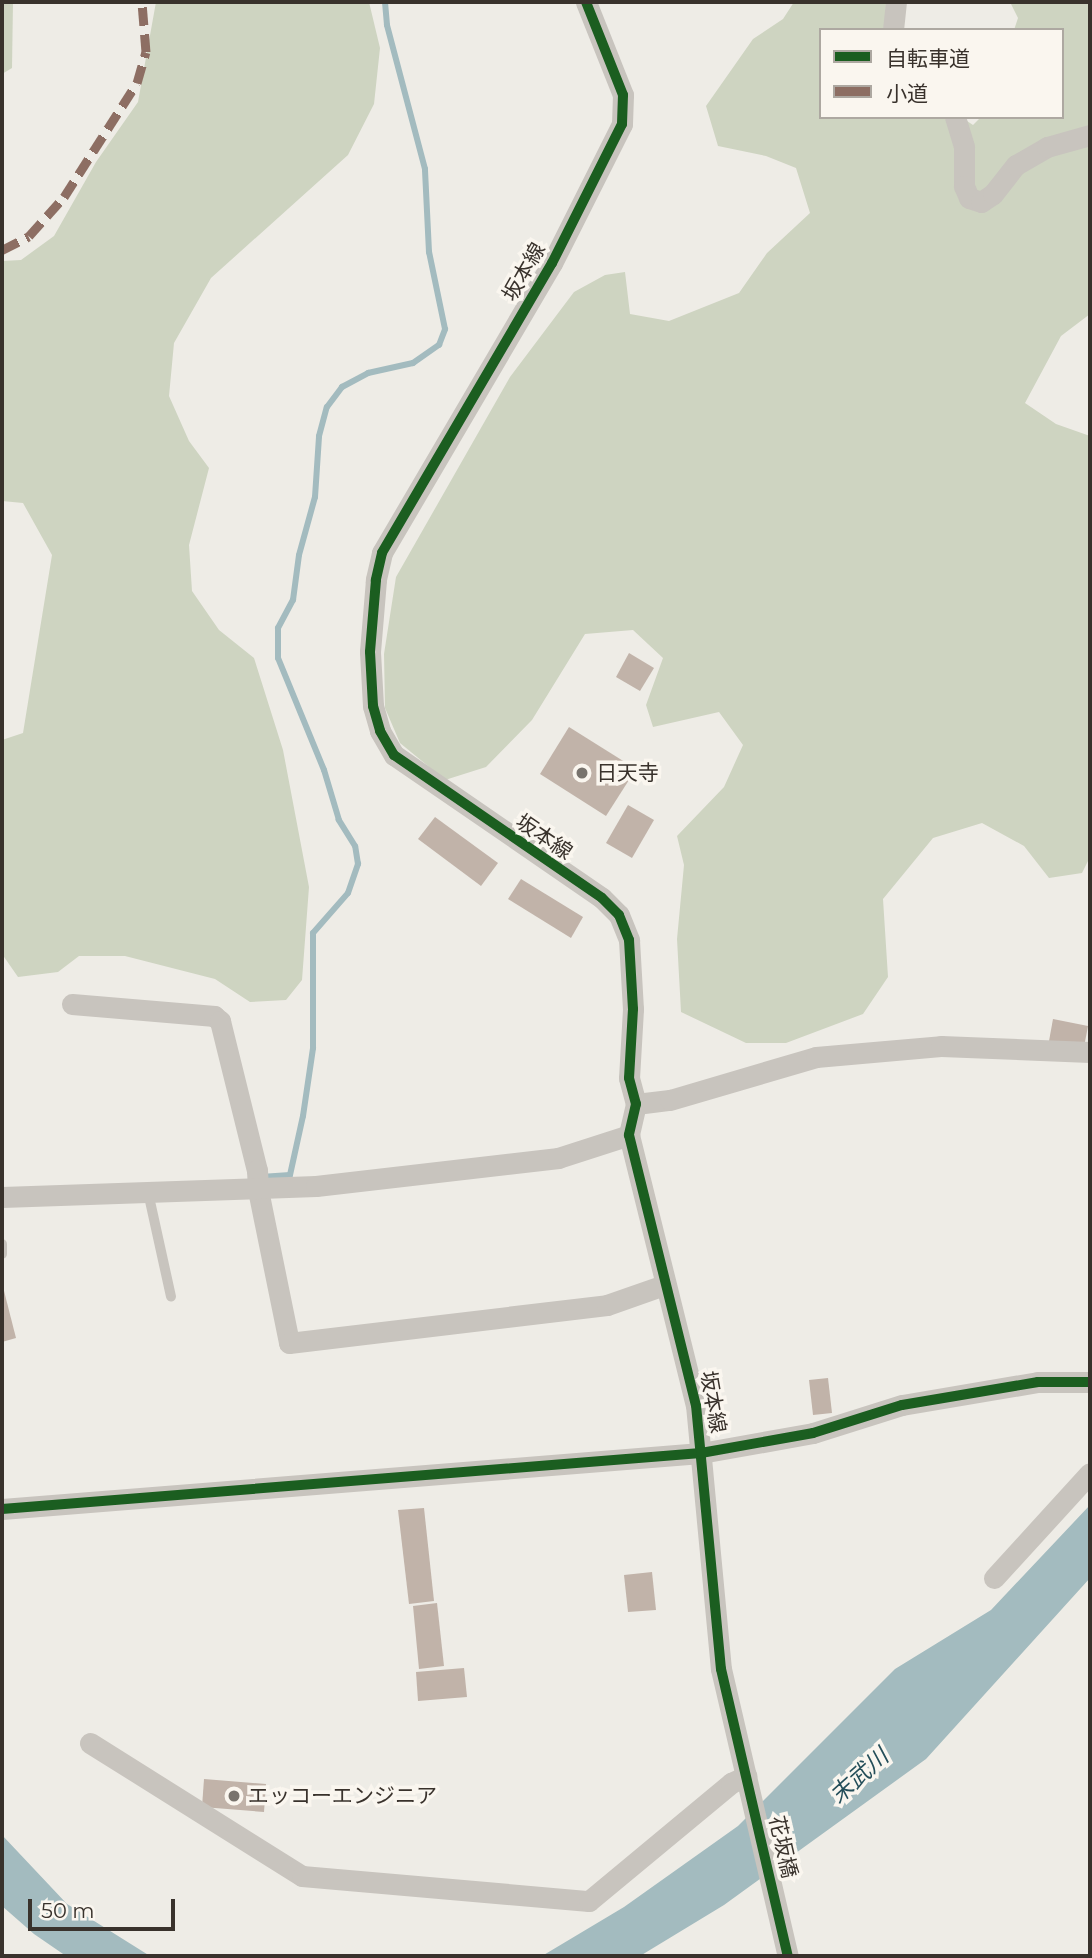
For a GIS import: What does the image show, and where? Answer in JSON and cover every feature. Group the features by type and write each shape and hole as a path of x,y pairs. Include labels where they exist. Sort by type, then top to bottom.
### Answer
{"street":[{"name":"坂本線","path":"586,2 623,95 622,124 552,263 382,553 376,580 370,652 373,706 380,731 394,755 602,898 619,915 629,940 632,967 629,1079 636,1104 629,1135 664,1285 696,1405 721,1669 748,1784"},
{"path":"892,28 896,2"},
{"path":"956,119 964,147 964,186 969,198 981,202 1026,159 1047,147 1090,135"},
{"path":"72,1004 214,1016 220,1021 258,1181 289,1343 607,1306 664,1285"},
{"path":"636,1104 670,1100 816,1057 941,1046 1090,1052"},
{"path":"2,1197 148,1192 558,1158 629,1135"},
{"path":"2,1508 701,1453 813,1433 902,1405 1038,1382 1090,1382"},
{"path":"994,1578 1090,1472"},
{"path":"90,1743 302,1876 589,1901 731,1783 748,1784"},
{"name":"花坂橋","path":"748,1784 788,1956"}],"lane":[{"path":"148,1192 171,1297"},
{"path":"2,1244 2,1254"}],"green space":[{"path":"2,2 13,2 12,68 2,74"},
{"path":"156,2 369,2 380,48 374,104 348,155 211,278 174,343 169,396 189,441 209,468 189,545 192,591 219,630 254,658 283,750 309,887 302,980 286,1000 250,1002 215,979 125,956 79,956 58,972 18,977 2,954 2,740 23,733 52,555 23,503 2,501 2,261 21,260 54,236 96,162 138,102"},
{"path":"794,2 886,2 885,28 819,28 819,119 964,119 973,125 979,119 1064,119 1064,28 1015,28 1018,18 1010,2 1090,2 1090,314 1061,336 1025,403 1056,424 1090,436 1090,857 1082,873 1049,878 1024,846 982,823 933,838 883,899 888,977 863,1014 786,1043 746,1043 681,1012 677,939 684,865 677,836 724,787 743,745 719,712 653,727 646,705 663,658 633,630 585,634 532,720 486,767 445,780 400,743 385,708 384,654 396,577 510,377 574,292 605,275 625,272 630,314 669,321 739,293 767,253 810,213 796,168 766,156 718,146 706,106 753,39 783,19"}],"water":[{"name":"末武川","path":"1090,1505 1090,1578 926,1759 724,1905 640,1956 542,1956 624,1907 738,1826 895,1669 991,1610"},
{"path":"2,1835 67,1904 150,1956 66,1956 34,1934 2,1906"}],"building":[{"path":"629,653 654,668 640,691 616,677"},
{"path":"569,727 636,769 606,816 540,774"},
{"path":"628,805 654,820 632,858 606,843"},
{"path":"435,817 498,863 481,886 418,839"},
{"path":"521,879 583,917 571,938 508,899"},
{"path":"1053,1019 1088,1026 1084,1047 1049,1041"},
{"path":"2,1283 16,1338 2,1342"},
{"path":"828,1378 832,1413 813,1415 809,1380"},
{"path":"424,1508 434,1601 409,1604 398,1510"},
{"path":"652,1572 656,1610 628,1612 624,1575"},
{"path":"437,1603 444,1666 419,1669 413,1606"},
{"path":"464,1668 467,1697 418,1701 416,1672"},
{"name":"エッコーエンジニア","path":"204,1779 266,1784 264,1812 202,1807"}],"waterway":[{"path":"261,1177 290,1175 303,1116 313,1048 313,933 348,893 358,864 355,846 339,820 324,770 278,658 278,628 293,600 299,555 315,497 319,436 327,407 342,387 368,373 413,363 439,345 445,329 429,252 425,169 387,25 385,2"}],"marked path":[{"path":"2,250 29,236 64,197 137,83 146,52 142,2"}],"cycle path":[{"path":"586,2 623,95 622,124 552,263 382,553 376,580 370,652 373,706 380,731 394,755 602,898 619,915 629,940 633,1009 629,1078 636,1104 629,1135 696,1405 721,1669 788,1956"},
{"path":"2,1509 701,1453 813,1433 902,1405 1038,1382 1090,1382"}],"place":[{"name":"日天寺","path":"582,773"},
{"name":"エッコーエンジニア","path":"234,1796"}]}
